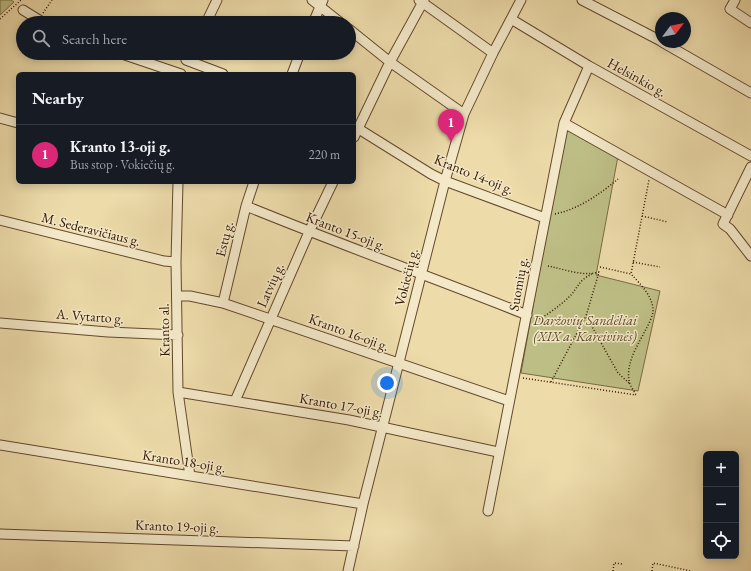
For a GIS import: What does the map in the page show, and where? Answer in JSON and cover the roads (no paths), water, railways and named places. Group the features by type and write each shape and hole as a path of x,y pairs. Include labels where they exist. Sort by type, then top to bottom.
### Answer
{"street":[{"path":"210,16 218,0"},
{"path":"312,0 322,3 334,16"},
{"name":"Vokiečių g.","path":"348,571 363,504 445,181 464,114 492,53 521,0"},
{"path":"582,0 655,38"},
{"path":"735,0 730,9 751,23"},
{"path":"356,127 422,1 492,53"},
{"path":"316,16 322,3"},
{"path":"23,10 32,16"},
{"name":"Helsinkio g.","path":"511,19 589,66 751,156"},
{"path":"356,35 390,62 464,114"},
{"path":"672,48 751,93"},
{"path":"140,60 176,72"},
{"path":"183,72 187,60"},
{"path":"194,60 219,72"},
{"path":"293,72 297,60"},
{"name":"Suomių g.","path":"488,511 498,452 515,377 564,123 589,66"},
{"path":"0,118 16,122"},
{"path":"564,123 728,215"},
{"name":"Kranto 14-oji g.","path":"356,127 431,174 445,181 545,216"},
{"path":"751,168 723,224 730,229 751,256"},
{"name":"Kranto al.","path":"178,184 176,262 178,392 190,476"},
{"name":"Estų g.","path":"223,303 246,206 253,184"},
{"name":"Latvių g.","path":"235,401 309,232 332,184"},
{"name":"Kranto 15-oji g.","path":"246,206 309,232 422,274 526,318"},
{"name":"M. Sederavičiaus g.","path":"0,220 164,261 176,262"},
{"name":"Kranto 16-oji g.","path":"177,296 190,296 223,303 509,401"},
{"name":"A. Vytarto g.","path":"0,323 108,332 178,335"},
{"name":"Kranto 17-oji g.","path":"178,392 383,426 498,452"},
{"name":"Kranto 18-oji g.","path":"0,445 363,504"},
{"name":"Kranto 19-oji g.","path":"0,534 354,546"}],"place":[{"name":"Kranto 13-oji g.","path":"451,142"}],"park label":[{"name":"Daržovių Sandėliai (XIX a. Kareivinės)","path":"585,328"}]}
